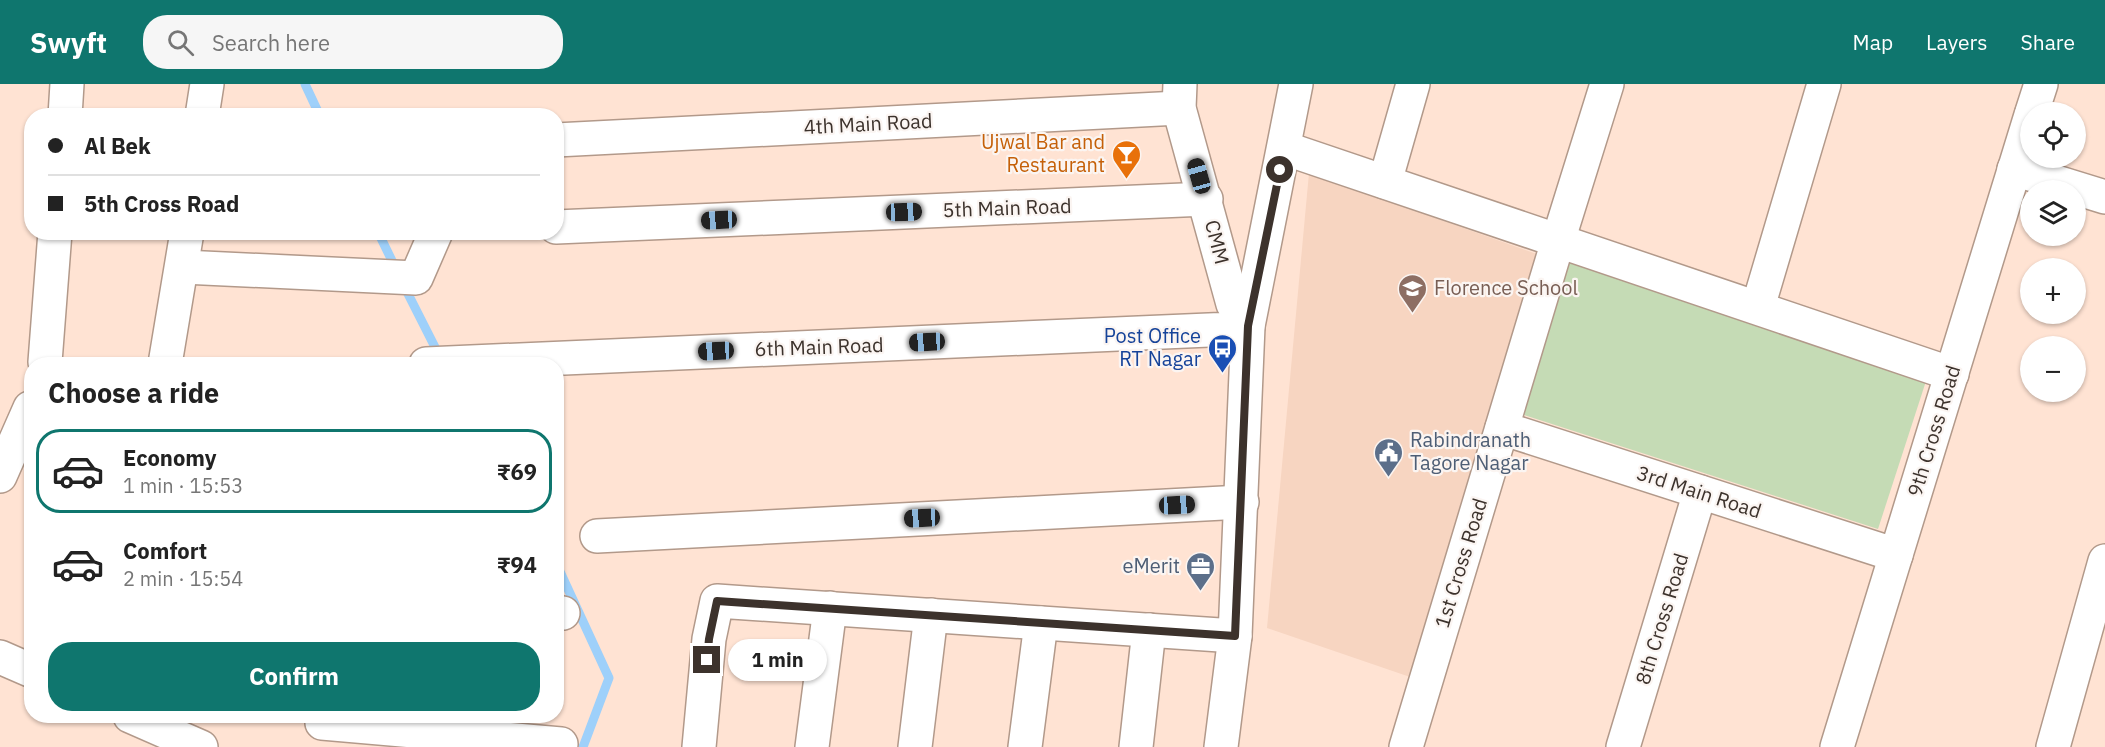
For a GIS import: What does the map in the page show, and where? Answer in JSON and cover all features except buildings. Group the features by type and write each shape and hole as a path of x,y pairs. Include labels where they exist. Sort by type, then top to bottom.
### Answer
{"street":[{"path":"65,108 67,84"},
{"path":"203,108 207,84"},
{"path":"1221,747 1235,636 1248,326 1296,84"},
{"path":"1385,182 1413,84"},
{"name":"1st Cross Road","path":"1406,747 1607,84"},
{"path":"1758,307 1824,84"},
{"name":"9th Cross Road","path":"2035,102 2041,84"},
{"name":"4th Main Road","path":"564,139 1180,96"},
{"name":"CMM","path":"1180,96 1233,304 1248,326"},
{"path":"1284,148 1952,374"},
{"name":"9th Cross Road","path":"1837,747 2020,150"},
{"path":"2014,169 2105,197"},
{"name":"5th Main Road","path":"564,227 1206,199"},
{"path":"45,357 55,240"},
{"path":"166,357 186,240"},
{"path":"183,267 401,277 430,240"},
{"name":"6th Main Road","path":"564,357 1248,326"},
{"path":"0,476 24,422"},
{"name":"3rd Main Road","path":"1502,428 1896,555"},
{"name":"8th Cross Road","path":"1623,747 1700,492"},
{"path":"597,536 1242,502"},
{"path":"2053,747 2105,561"},
{"path":"699,747 709,639 717,601 1235,636"},
{"path":"812,747 830,608"},
{"path":"915,747 931,615"},
{"path":"1025,747 1041,623"},
{"path":"1136,747 1149,630"},
{"path":"0,657 24,668"},
{"path":"146,723 201,747"},
{"path":"320,728 561,744"}],"shaded area":[{"path":"1309,173 1548,258 1413,678 1267,628"}],"green space":[{"path":"1569,263 1927,378 1878,529 1521,414"}],"waterway":[{"path":"305,84 316,108"},
{"path":"382,240 397,271"},
{"path":"403,284 440,357"},
{"path":"564,580 609,678 583,747"}],"place":[{"name":"Ujwal Bar and Restaurant","path":"1126,180"},
{"name":"Florence School","path":"1413,314"},
{"name":"Post Office RT Nagar","path":"1222,374"},
{"name":"Rabindranath Tagore Nagar","path":"1389,478"},
{"name":"eMerit","path":"1201,592"}],"route":[{"path":"707,660 717,601 1235,636 1248,326 1280,170"}]}
